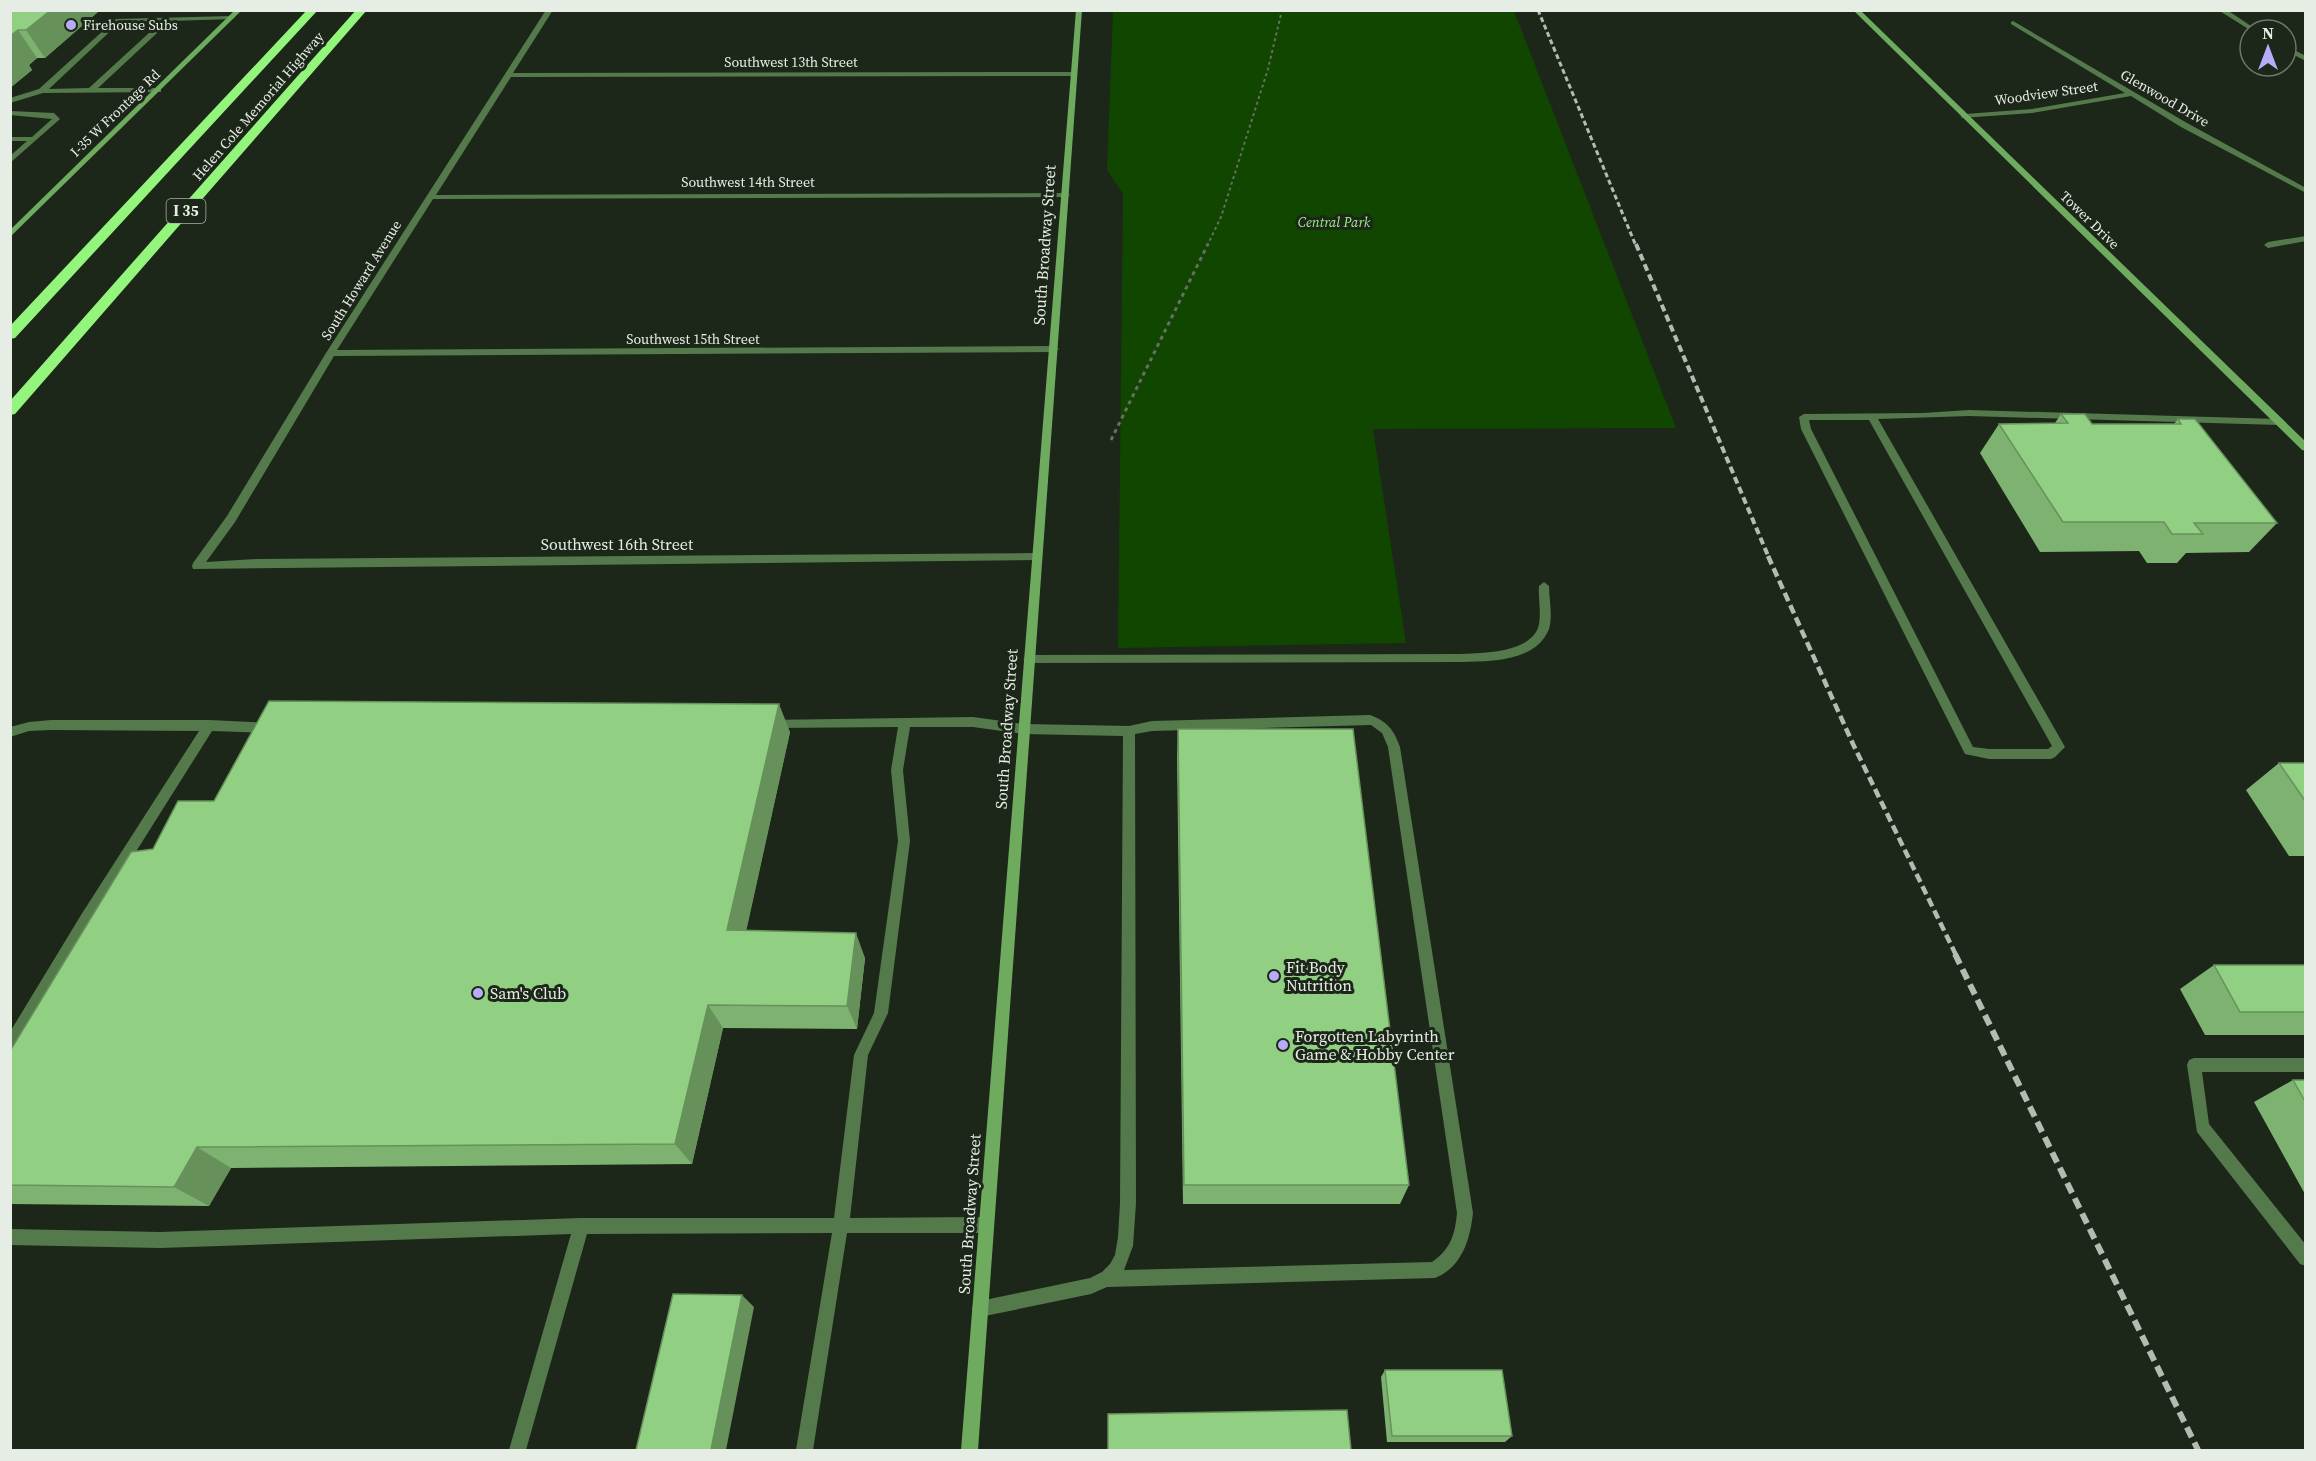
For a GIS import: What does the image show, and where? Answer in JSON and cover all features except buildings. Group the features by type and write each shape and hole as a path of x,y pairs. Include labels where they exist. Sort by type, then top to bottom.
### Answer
{"highway":[{"name":"Helen Cole Memorial Highway","path":"10,335 313,10"},
{"name":"Helen Cole Memorial Highway","path":"10,411 362,10"}],"main road":[{"name":"I-35 W Frontage Rd","path":"10,235 14,227 239,10"},
{"name":"South Broadway Street","path":"969,1450 1079,10"},
{"name":"Tower Drive","path":"1856,10 2306,448"}],"street":[{"name":"South Howard Avenue","path":"197,566 231,519 331,353 550,10"},
{"path":"2221,10 2238,20"},
{"path":"42,91 118,20 231,18"},
{"path":"92,90 168,19"},
{"name":"Glenwood Drive","path":"2013,23 2239,156 2306,191"},
{"name":"Southwest 13th Street","path":"507,75 1074,74"},
{"path":"10,100 42,91 158,90"},
{"name":"Woodview Street","path":"1965,116 2032,111 2131,94"},
{"path":"10,113 54,115 56,119 10,161"},
{"path":"10,139 34,139"},
{"name":"Southwest 14th Street","path":"430,197 1066,195"},
{"path":"2268,245 2306,238"},
{"name":"Southwest 15th Street","path":"331,353 1054,349"},
{"path":"1872,417 2059,747 2051,754 1989,754 1969,751 1806,429 1804,417 1969,413 2279,422"},
{"name":"Southwest 16th Street","path":"197,566 282,563 1037,557"},
{"path":"1029,659 1500,656 1522,648 1537,638 1544,628 1544,586"},
{"path":"761,723 973,722 1024,729 1130,731 1152,726 1370,720 1381,724 1389,733 1394,747 1465,1213 1460,1243 1450,1260 1435,1270 1106,1279"},
{"path":"805,1450 841,1224 861,1055 881,1013 904,841 897,770 905,722"},
{"path":"10,732 20,727 48,726 209,725 283,729"},
{"path":"10,1046 209,725"},
{"path":"980,1309 1091,1286 1106,1279 1116,1270 1122,1256 1128,1203 1130,731"},
{"path":"2303,1254 2202,1127 2194,1065 2306,1065"},
{"path":"10,1237 160,1240 581,1226 985,1225"},
{"path":"518,1450 581,1226"}],"path":[{"path":"1111,440 1221,217 1268,69 1282,10"}],"green space":[{"name":"Central Park","path":"1113,11 1514,11 1676,428 1373,429 1406,643 1118,648 1123,194 1107,170"}],"railway":[{"path":"1538,10 1636,246"},
{"path":"1636,244 1769,558"},
{"path":"1768,556 1853,744 1956,955"},
{"path":"1955,954 2198,1450"}],"place":[{"name":"Firehouse Subs","path":"71,25"},
{"name":"Fit Body Nutrition","path":"1274,976"},
{"name":"Sam's Club","path":"478,993"},
{"name":"Forgotten Labyrinth Game & Hobby Center","path":"1283,1045"}]}
